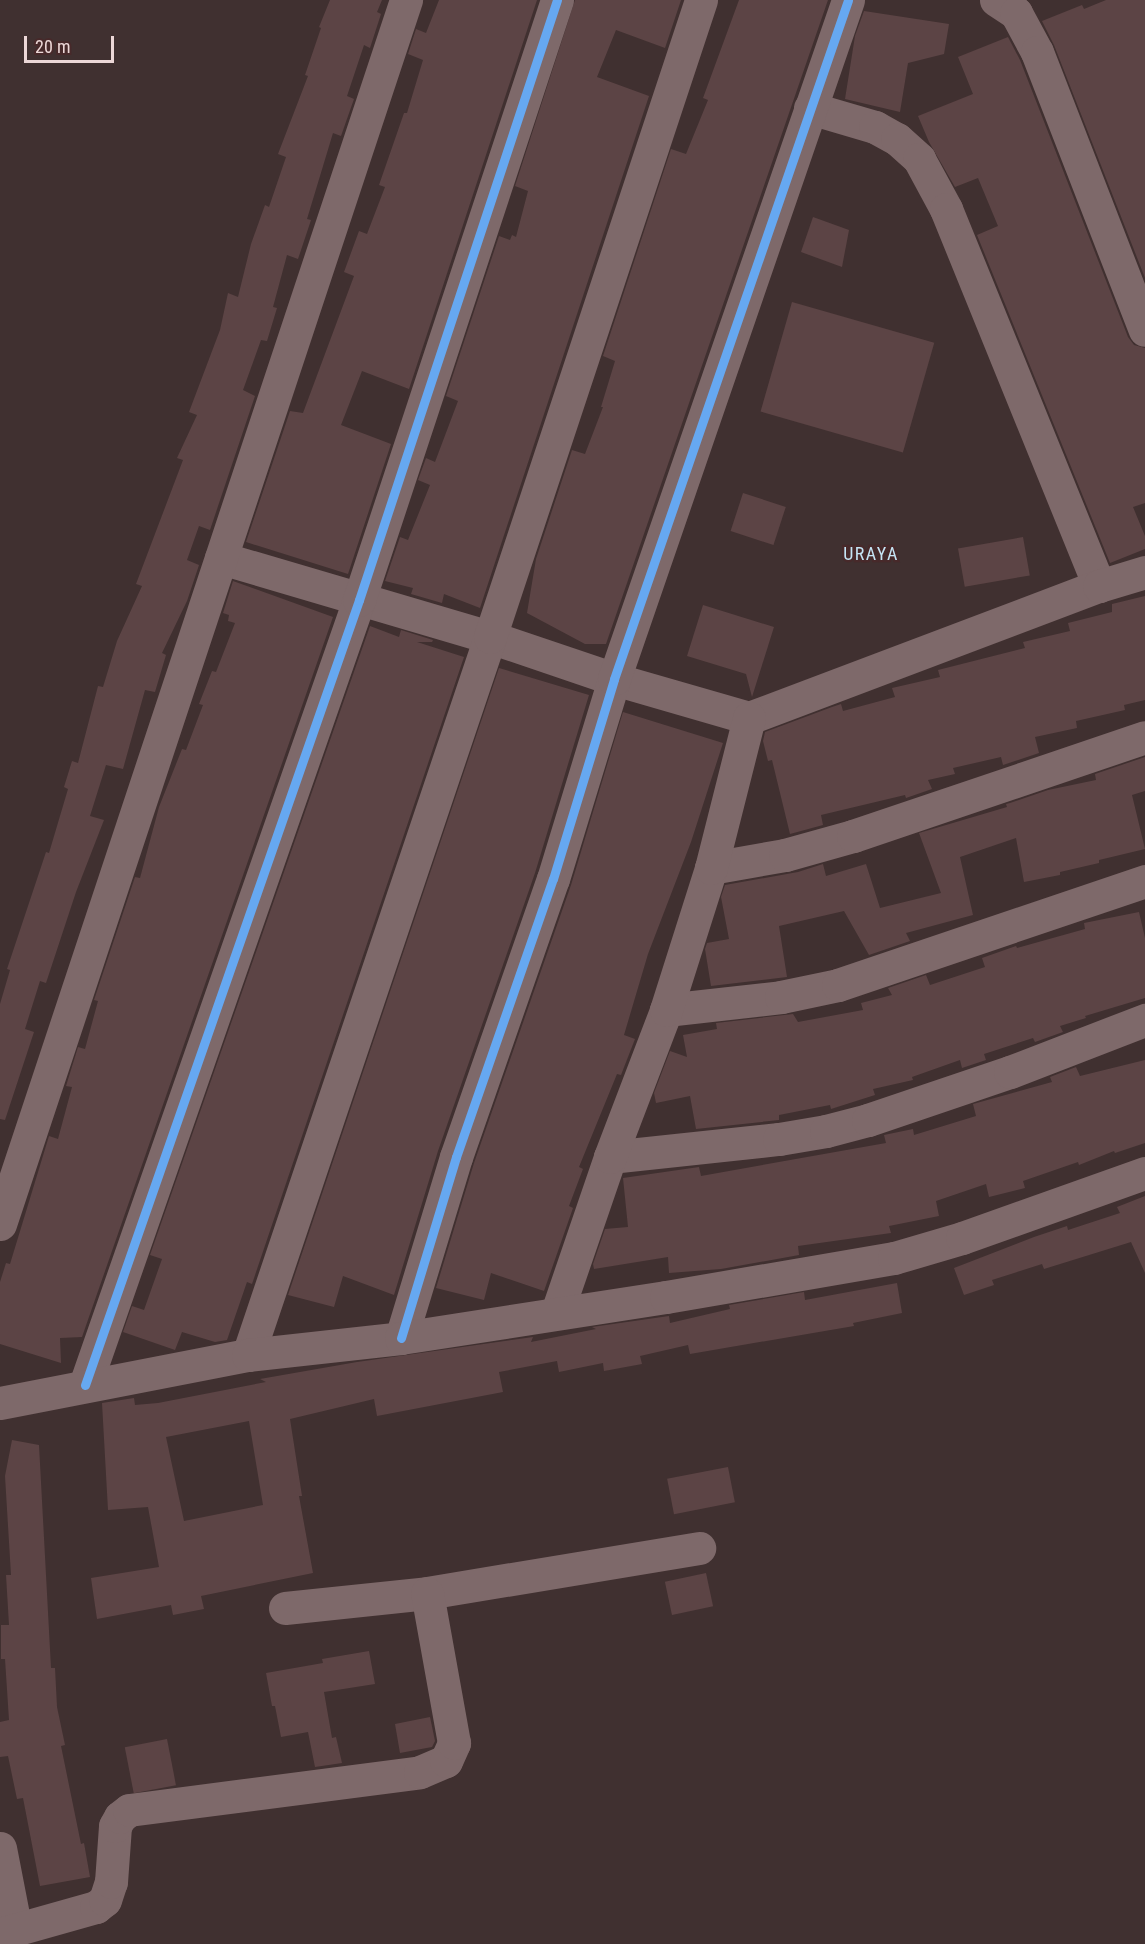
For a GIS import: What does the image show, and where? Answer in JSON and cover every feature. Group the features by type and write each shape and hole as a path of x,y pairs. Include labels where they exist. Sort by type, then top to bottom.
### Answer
{"street":[{"path":"0,1224 406,0"},
{"path":"85,1385 359,600 557,0"},
{"path":"248,1355 490,637 701,0"},
{"path":"401,1338 456,1157 553,879 614,679 848,0"},
{"path":"996,0 1016,13 1037,52 1145,330"},
{"path":"810,108 875,127 897,139 919,159 946,209 1099,586"},
{"path":"221,558 490,637 614,679 749,718 1099,586 1145,572"},
{"path":"557,1312 610,1157 666,1010 711,868 749,718"},
{"path":"711,868 785,855 853,836 1145,737"},
{"path":"666,1010 781,997 838,985 1145,881"},
{"path":"610,1157 779,1139 868,1120 1011,1072 1145,1020"},
{"path":"0,1403 248,1355 401,1338 678,1295 894,1258 962,1238 1145,1173"},
{"path":"285,1608 427,1593 699,1548"},
{"path":"0,1848 8,1932 96,1907 105,1900 111,1882 116,1826 120,1817 129,1810 420,1772 446,1761 452,1753 454,1743 427,1593"}],"building":[{"path":"330,0 382,0 377,12 381,14 370,48 364,45 347,96 354,99 341,136 333,133 307,219 311,220 298,259 287,255 273,307 277,308 267,341 261,340 243,390 255,396 210,530 199,526 187,560 199,565 187,601 162,653 166,655 155,692 145,690 123,769 106,765 90,816 104,820 76,892 46,983 40,981 25,1029 34,1032 5,1120 0,1119 0,1004 10,970 7,969 46,852 49,853 68,789 64,787 72,761 78,763 98,686 103,687 117,641 142,586 136,584 183,460 177,458 197,415 189,412 220,330 228,293 238,297 251,244 265,205 269,207 286,157 278,154 308,76 305,75 321,28 319,27"},
{"path":"439,0 537,0 409,389 362,371 341,425 391,444 348,574 246,542 290,411 303,413 354,276 344,272 359,231 367,234 385,187 379,185 404,113 407,113 423,60 408,54 416,29 426,33"},
{"path":"575,0 681,0 665,48 616,30 597,77 649,96 480,608 444,594 442,603 411,594 413,588 385,581 400,537 408,540 430,485 418,480 426,458 435,462 458,401 446,396 499,236 510,240 512,235 516,237 528,191 515,186"},
{"path":"739,0 828,0 606,644 585,644 527,613 536,559 572,450 585,454 603,407 601,407 615,361 603,356 671,149 686,154 708,100 703,98"},
{"path":"1106,0 1145,0 1145,278 1054,45 1042,21 1082,5 1084,9"},
{"path":"864,11 949,24 944,54 908,63 900,112 845,99 855,36"},
{"path":"1008,37 1020,60 1128,337 1134,345 1145,348 1145,503 1133,507 1145,536 1145,549 1110,563 977,235 998,226 978,178 955,187 929,142 918,116 973,94 958,57"},
{"path":"813,217 849,230 842,267 801,252"},
{"path":"792,302 934,343 903,452 761,412"},
{"path":"743,493 786,507 773,545 731,531"},
{"path":"1023,537 1030,575 965,587 958,548"},
{"path":"233,581 333,617 82,1337 60,1338 61,1363 0,1344 0,1282 6,1263 10,1264 49,1136 58,1139 72,1087 66,1086 78,1047 85,1049 98,1001 94,1000 135,877 140,878 159,807 182,749 186,750 203,705 199,704 212,671 216,672 235,623 228,621 229,615 223,613"},
{"path":"1145,596 1145,700 1124,705 1125,710 1076,721 1077,728 1035,737 1039,753 1003,765 1001,757 953,768 955,774 928,780 932,789 906,798 905,795 821,815 823,825 790,834 772,760 768,761 763,741 765,732 841,704 843,711 895,697 892,688 940,677 938,670 1025,648 1023,642 1070,631 1068,623 1112,612 1112,604"},
{"path":"703,605 774,627 752,697 746,674 687,656"},
{"path":"370,626 399,637 401,630 433,640 432,642 417,642 464,657 252,1284 247,1282 227,1340 215,1342 182,1332 175,1350 123,1332 132,1306 144,1310 162,1259 150,1255"},
{"path":"499,668 589,695 535,873 438,1151 394,1295 343,1276 334,1307 288,1295"},
{"path":"623,712 723,743 691,842 648,954 624,1035 635,1039 621,1075 617,1074 579,1167 583,1169 569,1206 573,1208 544,1291 491,1273 484,1300 436,1288 474,1163 571,885"},
{"path":"1145,757 1145,791 1132,795 1145,849 1099,860 1099,863 1060,872 1060,875 1024,882 1016,838 960,857 973,915 906,933 910,941 869,955 844,911 779,926 787,977 711,986 705,949 707,943 729,939 721,897 725,885 798,872 823,864 826,876 866,864 880,908 941,893 919,833 1007,807 1006,804 1048,790 1096,780 1095,774"},
{"path":"1139,912 1145,938 1145,998 1060,1026 1063,1032 1035,1042 1033,1038 984,1054 986,1060 962,1068 960,1060 912,1077 913,1080 873,1089 875,1095 831,1109 830,1105 779,1115 779,1120 696,1129 690,1096 656,1103 654,1093 670,1051 687,1057 683,1035 717,1029 716,1023 793,1014 798,1022 863,1010 861,1003 892,995 888,988 926,975 930,985 985,967 982,958 1016,946 1017,948 1085,929 1084,923"},
{"path":"1145,1060 1145,1143 1023,1181 1025,1188 989,1197 986,1184 936,1201 939,1216 889,1226 891,1233 798,1246 799,1255 721,1269 669,1273 668,1257 594,1269 593,1264 605,1229 628,1227 623,1178 699,1167 701,1176 886,1143 884,1135 913,1129 914,1135 976,1116 973,1104 1052,1082 1050,1077 1076,1067 1080,1076"},
{"path":"1145,1196 1145,1273 1131,1242 1044,1269 1042,1264 992,1280 994,1285 964,1295 954,1268 1067,1226 1068,1230 1120,1213 1117,1207"},
{"path":"897,1283 902,1313 853,1323 854,1326 690,1354 688,1345 640,1356 642,1364 604,1371 603,1363 559,1372 557,1361 499,1372 503,1392 377,1416 374,1399 290,1419 302,1496 299,1496 313,1573 201,1596 204,1609 173,1615 171,1605 97,1619 91,1578 159,1567 148,1507 108,1510 102,1403 134,1398 135,1405 158,1403 266,1382 260,1379 357,1362 533,1337 531,1342 596,1329 592,1327 669,1316 670,1323 730,1309 729,1305 804,1292 805,1300","holes":["249,1421 263,1505 184,1521 166,1437"]},
{"path":"12,1440 39,1445 51,1668 55,1668 57,1707 65,1745 61,1746 90,1877 40,1886 23,1798 17,1799 8,1756 0,1757 0,1722 9,1720 5,1659 1,1659 1,1625 9,1625 6,1575 11,1575 5,1476"},
{"path":"728,1467 735,1502 674,1514 667,1479"},
{"path":"706,1573 713,1606 672,1615 665,1582"},
{"path":"369,1651 375,1684 324,1692 332,1738 336,1737 342,1763 315,1767 308,1732 281,1737 266,1673 323,1663 322,1659"},
{"path":"430,1717 435,1741 432,1747 400,1753 395,1724"},
{"path":"167,1739 176,1785 134,1793 125,1747"}],"cycle path":[{"path":"85,1385 359,600 557,0"},
{"path":"401,1338 456,1157 553,879 614,679 848,0"}],"district":[{"name":"URAYA","path":"871,554"}]}
